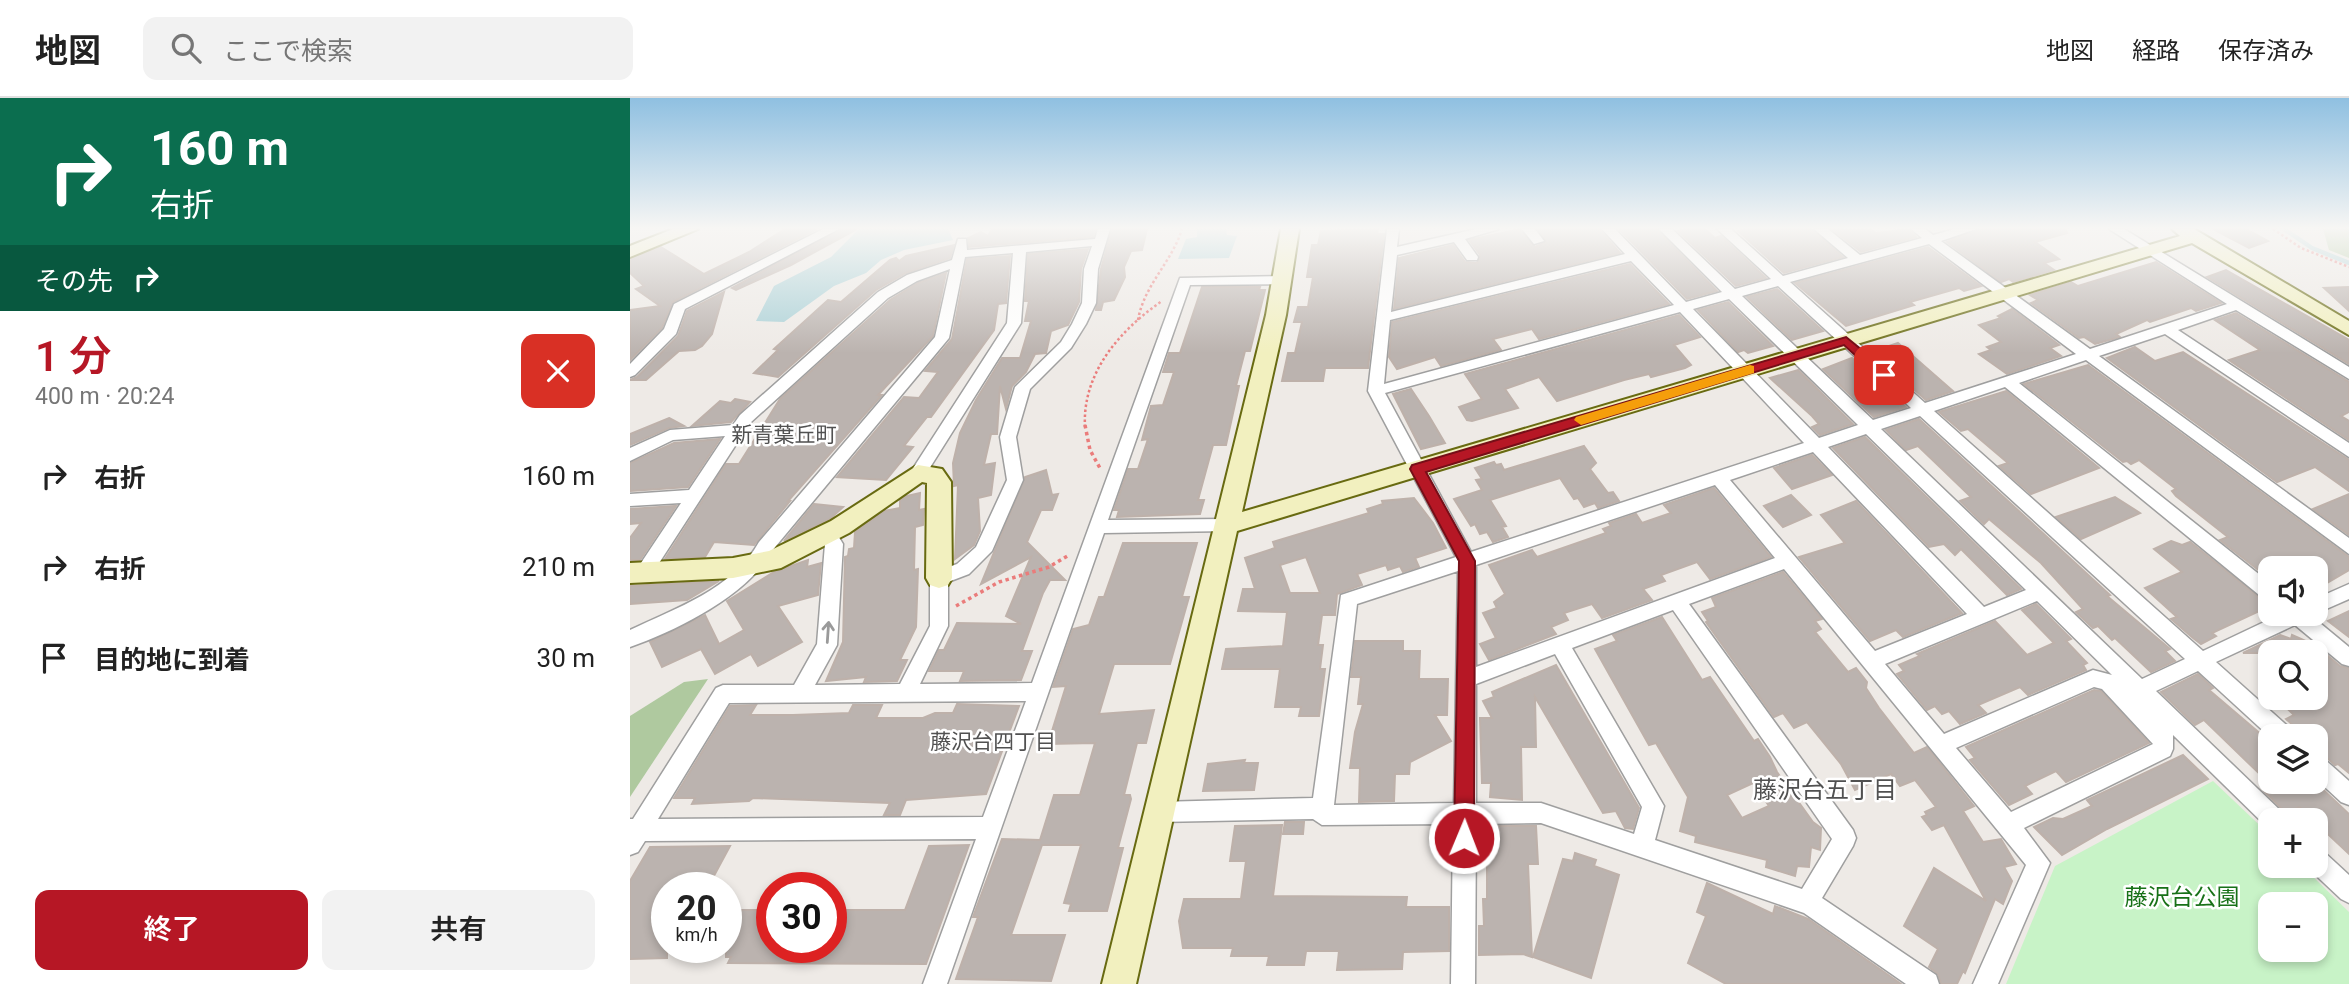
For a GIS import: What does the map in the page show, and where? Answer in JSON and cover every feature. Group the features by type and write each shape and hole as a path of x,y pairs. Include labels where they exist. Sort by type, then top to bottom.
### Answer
{"street":[{"path":"630,372 671,331 679,307 751,270"},
{"path":"637,573 694,496 745,419 883,295 927,270"},
{"path":"630,639 731,586 761,560 765,547 942,338 956,270"},
{"path":"637,573 733,569 761,560 772,561 828,534 918,473 1014,323 1018,270"},
{"path":"939,578 963,569 983,551 1015,480 1008,437 1023,387 1066,345 1079,324 1089,303 1091,270"},
{"path":"1119,984 1285,270"},
{"path":"1388,270 1376,391 1467,561 1463,984"},
{"path":"1383,318 1576,270"},
{"path":"1648,270 1814,446 1980,615"},
{"path":"1708,270 2263,808"},
{"path":"1769,270 2271,724"},
{"path":"1376,391 1820,270"},
{"path":"1974,270 2349,547"},
{"path":"1099,527 1228,525 2083,270"},
{"path":"2182,270 2349,374"},
{"path":"2250,270 2349,329"},
{"path":"935,984 1185,281 1284,280"},
{"path":"1927,984 1807,902 1541,813 1322,815 1348,600 2238,305"},
{"path":"2167,328 2349,451"},
{"path":"2007,381 2258,584"},
{"path":"630,455 670,435 738,430"},
{"path":"906,693 939,625 939,482 934,475 918,473"},
{"path":"1719,478 2039,863 1985,984"},
{"path":"630,500 694,496"},
{"path":"800,693 827,645 834,544 828,534"},
{"path":"1466,679 1788,560"},
{"path":"2328,601 2349,591"},
{"path":"1871,661 1980,615 1992,615 2040,592"},
{"path":"1677,601 1845,838 1807,902"},
{"path":"2140,689 2274,626"},
{"path":"2310,626 2349,658"},
{"path":"1559,644 1653,806 1642,847"},
{"path":"1941,745 2093,678 2108,682 2164,738 2163,749 2008,825"},
{"path":"633,835 723,694 1039,692"},
{"path":"2328,776 2349,795"},
{"path":"1158,812 1323,808"},
{"path":"633,835 990,828"},
{"path":"2328,871 2349,891"}],"path":[{"path":"1138,320 1144,293 1161,270"},
{"path":"1114,484 1097,466 1088,445 1084,420 1096,374 1109,349 1138,320 1182,289"},
{"path":"939,611 1008,578 1049,567 1074,552"}],"green space":[{"path":"708,679 630,797 630,716 684,682"},
{"name":"藤沢台公園","path":"2213,781 2258,824 2258,878 2314,878 2349,912 2349,984 2006,984 2055,866"}],"water":[{"path":"805,270 869,270 834,286 784,322 756,321 774,286"}],"building":[{"path":"630,270 698,270 704,274 711,270 735,270 673,302 662,328 630,360 630,310 660,306 636,289 644,286"},
{"path":"765,270 779,270 736,290 732,288"},
{"path":"878,270 914,270 876,290 778,377 754,373 778,350 774,349 828,300 841,302"},
{"path":"965,270 1009,270 1006,303 998,304 994,330 931,417 927,417 904,446 913,447 886,480 837,477 904,397 919,398 938,372 925,371 952,339"},
{"path":"1027,270 1081,270 1079,302 1068,325 1051,331 1046,353 1035,354 1026,372 1012,386 1006,409 1000,386 997,434 991,434 984,465 995,463 991,495 978,498 980,531 974,545 955,559 958,485 954,486 953,463 960,433 976,400 1002,358 1020,358 1031,321 1025,321 1029,301 1025,301"},
{"path":"1101,270 1124,270 1125,277 1114,300 1103,302 1101,310 1096,310"},
{"path":"1308,270 1380,270 1368,368 1325,368 1323,381 1282,381 1288,353 1295,353 1302,322 1294,322 1298,307 1308,307 1313,277 1307,277"},
{"path":"1398,270 1550,270 1394,309"},
{"path":"1604,270 1636,270 1669,304 1539,339 1532,329 1493,339 1501,350 1441,366 1435,357 1397,369 1389,357 1392,322"},
{"path":"1659,270 1697,270 1717,291 1687,299"},
{"path":"1719,270 1758,270 1766,278 1736,286"},
{"path":"1842,270 1960,270 1981,286 1964,291 1959,288 1910,302 1914,305 1846,326 1795,283"},
{"path":"1985,270 2053,270 2013,282 2009,279 2001,282"},
{"path":"2129,270 2169,270 2221,303 2196,311 2191,308 2150,322 2147,320 2116,334 2120,337 2095,344 2084,337 2079,338 2031,303 2038,300 2030,295 2071,282 2078,286"},
{"path":"2227,270 2349,340 2349,364 2207,277"},
{"path":"946,273 933,336 878,395 882,395 788,501 754,545 714,542 705,557 665,559 726,464 739,464 780,399 890,300 918,283"},
{"path":"1202,287 1260,287 1259,290 1265,290 1250,351 1245,351 1236,386 1239,386 1226,445 1213,445 1198,500 1204,500 1200,514 1117,517 1119,510 1114,510 1128,469 1138,469 1148,439 1142,440 1151,406 1163,405 1174,372 1163,372 1169,353 1180,353"},
{"path":"2349,287 2349,311 2324,288"},
{"path":"1777,289 1823,331 1792,340 1747,297"},
{"path":"724,292 712,334 702,346 695,350 679,351 646,380 630,380 637,377 678,336 687,311"},
{"path":"1728,302 1773,346 1748,353 1744,350 1738,352 1698,310"},
{"path":"2012,309 2059,345 2050,348 2061,356 2007,374 1979,354 1991,350 1987,347 2001,342 1979,325 2001,318 1998,316"},
{"path":"2236,313 2349,382 2349,412 2341,416 2349,421 2349,440 2229,360 2260,350 2215,320"},
{"path":"1679,315 1700,337 1674,345 1691,365 1685,368 1651,377 1649,374 1624,380 1557,401 1539,377 1505,389 1518,408 1472,421 1467,420 1459,407 1482,399 1465,374"},
{"path":"1898,343 1953,391 1926,400 1872,352"},
{"path":"2135,347 2155,361 2183,352 2349,460 2349,491 2315,467 2277,482 2107,358"},
{"path":"1852,358 1906,407 1874,417 1823,369"},
{"path":"2088,365 2349,557 2349,570 2328,582 2328,556 2258,556 2258,570 2220,540 2228,537 2176,496 2172,491 2176,489 2139,460 2131,464 2123,462 2024,384"},
{"path":"1798,370 1853,424 1820,435 1812,427 1819,424 1812,416 1770,378"},
{"path":"1411,389 1445,443 1421,449 1393,394"},
{"path":"2006,391 2099,468 2031,494 1999,466 2008,463 1968,429 1961,431 1939,412"},
{"path":"735,399 750,402 731,422 692,426 720,401 731,403"},
{"path":"669,418 684,426 669,428 630,445 630,434"},
{"path":"1919,419 2110,595 2107,596 2170,649 2165,651 2175,661 2151,672 2115,638 2112,640 2098,626 2093,628 2076,612 2083,609 2041,563 1989,519 1984,524 1960,501 1971,497 1918,446 1906,450 1886,430"},
{"path":"1865,437 2021,589 2007,595 1961,549 1955,555 1944,544 1929,547 1833,448"},
{"path":"720,439 688,487 630,491 630,463 674,443"},
{"path":"1584,446 1596,463 1590,469 1608,493 1613,492 1619,501 1598,508 1595,503 1584,507 1578,498 1574,499 1560,478 1490,500 1506,526 1502,527 1508,537 1493,542 1487,532 1480,534 1475,524 1471,526 1454,499 1482,490 1476,480 1482,479 1475,468 1494,462 1496,465 1501,464 1504,470"},
{"path":"1812,455 1832,475 1792,489 1774,468"},
{"path":"1046,470 1052,495 1058,494 1052,510 1041,510 1027,542 1065,580 1050,580 1043,593 1022,651 1032,651 1021,680 960,681 964,671 929,671 939,650 944,650 957,623 1021,624 1006,616 1031,557 981,584 1025,477"},
{"path":"1714,488 1771,557 1710,579 1697,562 1661,575 1665,581 1643,589 1652,600 1602,618 1592,604 1564,613 1568,620 1551,627 1556,634 1489,660 1480,644 1496,638 1483,613 1497,608 1494,602 1505,594 1489,565 1532,550 1537,557 1606,533 1603,529 1611,526 1609,523 1636,514 1642,523 1671,513 1664,505"},
{"path":"920,493 919,510 924,509 923,525 915,527 914,570 918,569 916,627 900,660 907,660 897,681 864,682 866,677 826,681 843,642 845,557 848,556 849,549 854,548 855,532 884,511 900,508 900,500"},
{"path":"2349,494 2349,535 2313,509"},
{"path":"1791,495 1811,515 1783,527 1764,506"},
{"path":"2115,497 2140,513 2081,539 2056,517"},
{"path":"1414,498 1433,523 1446,548 1415,558 1419,567 1403,572 1400,566 1388,570 1386,565 1357,574 1362,585 1337,594 1335,615 1322,615 1318,645 1323,645 1320,669 1325,669 1319,716 1299,716 1301,707 1275,707 1280,669 1222,669 1226,649 1283,646 1287,612 1238,611 1243,589 1255,589 1245,558 1275,548 1273,542 1369,513 1367,509 1383,504 1382,501","holes":["1306,557 1320,593 1290,593 1280,565"]},
{"path":"1856,501 1962,613 1903,637 1896,630 1870,641 1799,557 1845,543 1821,515"},
{"path":"814,504 843,507 830,519 784,541"},
{"path":"676,506 640,560 630,560 630,538 641,523 630,524 630,509"},
{"path":"2171,541 2182,545 2190,542 2258,596 2258,612 2212,633 2216,636 2201,644 2171,619 2177,617 2145,588 2182,572 2154,549"},
{"path":"1123,543 1197,543 1182,597 1189,597 1170,664 1114,664 1099,714 1154,710 1146,743 1137,743 1124,795 1130,795 1131,799 1118,848 1123,848 1107,911 1069,911 1071,904 1064,903 1081,845 1042,845 1011,935 1065,935 1051,981 956,979 978,917 973,917 1002,839 1040,840 1054,795 1080,795 1095,743 1048,744 1066,686 1053,687 1073,629 1089,625 1099,597 1104,597"},
{"path":"808,560 807,567 821,563 818,595 778,606 802,642 758,666 751,654 715,674 701,649 662,667 650,642 705,615 719,644 744,630 727,601 774,572"},
{"path":"1783,572 1822,619 1815,621 1821,629 1815,632 1848,672 1856,668 1867,682 1866,688 1879,708 1914,753 1927,747 1974,806 1963,811 1983,842 2001,839 2016,864 2004,867 2012,881 2003,904 1995,899 1965,973 1963,971 1957,984 1941,984 1938,974 1929,967 1938,949 1904,926 1934,868 1986,901 1944,825 1932,830 1922,817 1927,815 1925,812 1936,807 1915,780 1900,786 1891,774 1855,790 1841,764 1807,722 1794,728 1783,713 1774,717 1706,622 1708,621 1702,612 1716,607 1712,598"},
{"path":"719,581 687,600 630,604 630,586"},
{"path":"2036,604 2071,639 2066,641 2087,663 2083,665 2086,670 2028,695 2020,687 1978,705 1986,713 1960,724 1949,711 1942,714 1935,706 1927,710 1897,674 1904,671 1899,665 1920,656 1917,654 1995,621 2027,655 2054,643 2022,610"},
{"path":"2349,611 2349,637 2328,621"},
{"path":"1662,617 1702,680 1710,677 1754,741 1758,739 1777,772 1813,822 1821,828 1820,850 1811,847 1809,867 1797,866 1795,876 1766,867 1767,860 1695,842 1696,836 1680,831 1688,797 1656,743 1649,745 1595,649 1617,641 1613,635","holes":["1753,783 1769,806 1742,818 1727,795"]},
{"path":"2280,635 2291,639 2292,635 2304,640 2270,640"},
{"path":"1355,641 1403,641 1403,651 1420,651 1419,679 1448,679 1447,715 1435,715 1451,741 1410,762 1409,774 1395,774 1394,801 1359,802 1360,768 1350,768 1355,732 1363,704 1358,704 1361,677 1351,677"},
{"path":"2258,646 2258,653 2243,653"},
{"path":"2328,656 2340,666 2349,668 2349,773 2328,759 2328,724 2292,724 2286,719 2294,715 2289,710 2328,710"},
{"path":"1556,665 1639,808 1633,829 1625,828 1616,811 1603,813 1535,697 1536,747 1521,747 1522,800 1490,797 1491,783 1482,783 1480,718 1492,718 1483,701 1494,697 1492,692"},
{"path":"2198,674 2213,688 2209,690 2258,732 2258,772 2204,720 2195,725 2161,692"},
{"path":"2094,690 2101,691 2149,743 2066,782 2056,771 2025,786 2032,794 2009,805 1970,760 1975,758 1966,747"},
{"path":"957,704 1019,706 986,794 906,800 900,815 884,815 890,803 753,798 749,801 692,804 695,798 674,798 730,706 756,705 750,715 793,715 849,713 853,705 882,705 876,718 923,718 935,713 953,713"},
{"path":"2183,755 2208,779 2107,829 2062,855 2034,827 2053,818 2063,819 2092,806 2087,800"},
{"path":"1245,760 1244,763 1258,763 1254,790 1203,791 1208,764"},
{"path":"2267,794 2328,794 2349,814 2349,854 2328,834 2328,808 2281,808"},
{"path":"1285,822 1304,822 1303,834 1283,834"},
{"path":"1282,825 1273,896 1407,897 1406,907 1449,907 1449,951 1403,952 1402,969 1337,970 1339,951 1306,951 1304,965 1267,965 1269,956 1231,956 1233,948 1183,948 1179,921 1184,899 1241,899 1246,861 1230,861 1235,826"},
{"path":"1489,826 1536,826 1538,864 1528,864 1532,957 1523,954 1479,955 1479,926 1484,926 1483,899 1487,899 1487,859 1479,859 1479,836"},
{"path":"969,845 926,964 728,963 742,963 742,910 756,910 756,963 847,963 847,910 905,910 929,846"},
{"path":"730,846 716,872 651,872 651,958 630,959 630,881 650,847"},
{"path":"1575,853 1596,860 1594,866 1619,875 1591,978 1533,957 1563,859 1573,861"},
{"path":"1707,883 1773,914 1775,906 1808,919 1901,984 1726,984 1688,963 1706,916 1697,912"}],"slow traffic":[{"path":"1581,420 1750,370"}],"district":[{"name":"新青葉丘町","path":"784,435"},
{"name":"藤沢台四丁目","path":"993,742"},
{"name":"藤沢台五丁目","path":"1825,790"}],"route":[{"path":"1464,838 1467,561 1418,469 1846,341 1884,375"}]}
